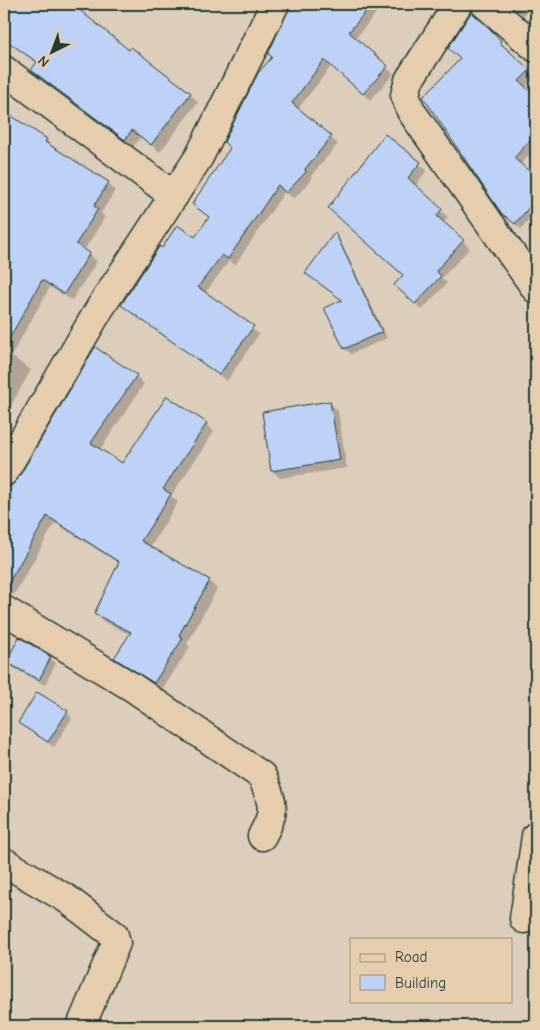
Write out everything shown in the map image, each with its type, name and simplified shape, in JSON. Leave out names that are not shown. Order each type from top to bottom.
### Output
[{"type":"street","points":[[4,472],[100,308],[199,158],[275,4]]},
{"type":"street","points":[[458,4],[409,80],[405,95],[411,112],[536,290]]},
{"type":"street","points":[[485,4],[536,48]]},
{"type":"street","points":[[4,70],[174,196]]},
{"type":"street","points":[[4,610],[132,687],[262,776],[270,797],[273,817],[262,836]]},
{"type":"street","points":[[524,919],[536,836]]},
{"type":"street","points":[[4,862],[67,899],[114,935],[116,943],[82,1026]]},
{"type":"building","points":[[4,4],[72,4],[129,50],[131,47],[191,93],[151,145],[132,130],[125,140],[31,70],[37,62],[4,39]]},
{"type":"building","points":[[291,4],[372,4],[349,32],[388,66],[363,94],[324,60],[292,103],[332,136],[305,169],[306,172],[286,193],[278,185],[228,259],[222,255],[198,287],[254,326],[219,375],[121,305],[155,253],[160,246],[162,248],[177,225],[195,237],[209,217],[192,204],[230,148],[224,142],[258,73],[272,57],[268,54]]},
{"type":"building","points":[[472,11],[501,41],[499,42],[530,70],[519,81],[536,96],[536,134],[514,158],[536,177],[536,199],[515,224],[501,213],[423,97],[460,59],[448,48]]},
{"type":"building","points":[[4,111],[47,139],[45,142],[109,182],[94,206],[98,209],[76,244],[90,253],[64,294],[42,280],[4,348]]},
{"type":"building","points":[[385,134],[421,162],[408,178],[442,209],[437,216],[464,240],[436,271],[441,276],[415,304],[394,285],[403,275],[328,208]]},
{"type":"building","points":[[335,232],[382,332],[344,349],[324,308],[342,300],[305,273]]},
{"type":"building","points":[[95,347],[137,375],[91,443],[122,463],[167,396],[207,423],[163,489],[171,494],[141,541],[210,580],[179,635],[183,638],[154,683],[114,658],[131,632],[94,614],[119,562],[47,516],[4,591],[4,488],[11,486],[17,480]]},
{"type":"building","points":[[330,401],[340,460],[271,471],[262,412]]},
{"type":"building","points":[[19,637],[51,657],[39,680],[6,662]]},
{"type":"building","points":[[37,692],[68,711],[48,742],[18,723]]}]
